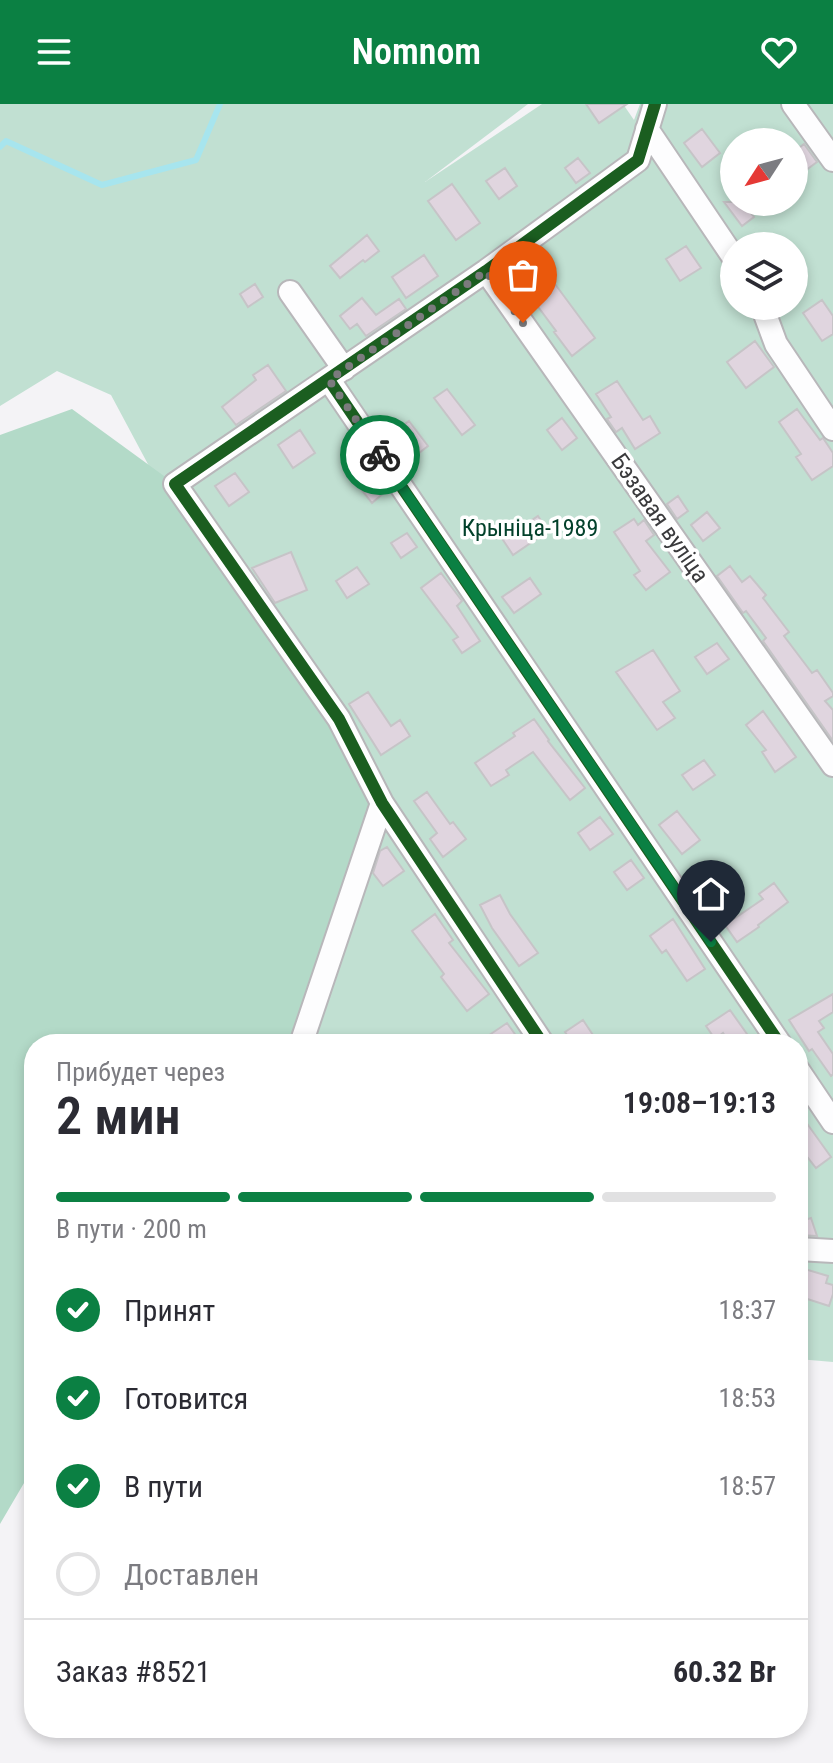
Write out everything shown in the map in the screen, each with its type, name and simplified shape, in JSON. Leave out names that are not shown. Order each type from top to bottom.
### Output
[{"type":"street","points":[[536,1034],[382,803],[339,719],[175,484],[486,271],[638,160],[655,104]]},
{"type":"street","points":[[793,104],[833,160]]},
{"type":"street","points":[[647,129],[720,237]]},
{"type":"street","name":"Бэзавая вуліца","points":[[486,271],[833,765]]},
{"type":"street","points":[[290,292],[337,374],[773,1034]]},
{"type":"street","points":[[768,320],[776,344],[833,429]]},
{"type":"street","points":[[774,320],[833,404]]},
{"type":"street","points":[[304,1034],[382,803]]},
{"type":"street","points":[[808,1085],[833,1122]]},
{"type":"street","points":[[808,1250],[833,1251]]},
{"type":"green space","name":"Крыніца-1989","points":[[0,104],[528,104],[425,182],[542,104],[623,104],[634,120],[640,104],[833,104],[833,1362],[808,1360],[808,1034],[268,1034],[235,627],[111,395],[57,371],[0,406]]},
{"type":"green space","points":[[72,409],[175,484],[382,803],[304,1034],[24,1034],[24,1483],[0,1524],[0,435]]},
{"type":"building","points":[[586,104],[627,104],[599,123]]},
{"type":"building","points":[[702,129],[720,153],[702,167],[684,143]]},
{"type":"building","points":[[808,150],[817,162],[808,169]]},
{"type":"building","points":[[578,158],[590,173],[576,183],[565,168]]},
{"type":"building","points":[[505,168],[517,186],[499,199],[486,181]]},
{"type":"building","points":[[452,184],[480,223],[456,240],[428,201]]},
{"type":"building","points":[[734,216],[753,216],[754,217],[742,226]]},
{"type":"building","points":[[367,235],[379,251],[340,278],[330,266]]},
{"type":"building","points":[[686,246],[701,268],[680,281],[666,259]]},
{"type":"building","points":[[424,255],[438,276],[406,298],[392,277]]},
{"type":"building","points":[[255,284],[263,297],[248,307],[240,294]]},
{"type":"building","points":[[555,284],[595,338],[572,356],[533,300]]},
{"type":"building","points":[[362,298],[376,315],[399,299],[406,309],[366,336],[357,324],[350,329],[340,316]]},
{"type":"building","points":[[822,300],[833,316],[833,334],[822,341],[808,320],[808,310]]},
{"type":"building","points":[[755,341],[774,367],[746,388],[727,362]]},
{"type":"building","points":[[268,365],[286,391],[236,425],[222,407],[256,380],[253,375]]},
{"type":"building","points":[[617,381],[643,420],[650,416],[660,433],[635,449],[622,428],[616,432],[607,419],[611,417],[596,394]]},
{"type":"building","points":[[447,389],[475,425],[462,435],[434,398]]},
{"type":"building","points":[[797,409],[833,453],[833,466],[812,480],[796,457],[801,454],[779,422]]},
{"type":"building","points":[[562,418],[577,438],[562,450],[547,430]]},
{"type":"building","points":[[409,421],[428,446],[406,463],[387,438]]},
{"type":"building","points":[[300,430],[315,453],[293,468],[278,445]]},
{"type":"building","points":[[364,462],[386,491],[372,503],[349,474]]},
{"type":"building","points":[[235,473],[249,492],[229,506],[215,486]]},
{"type":"building","points":[[678,496],[688,511],[677,519],[667,504]]},
{"type":"building","points":[[707,512],[720,528],[703,541],[691,525]]},
{"type":"building","points":[[538,516],[548,531],[513,555],[503,540]]},
{"type":"building","points":[[634,519],[638,525],[644,520],[654,535],[646,541],[670,572],[646,590],[634,575],[640,571],[614,532]]},
{"type":"building","points":[[407,533],[417,547],[401,558],[391,543]]},
{"type":"building","points":[[291,552],[307,590],[275,603],[252,568]]},
{"type":"building","points":[[730,566],[742,582],[750,576],[766,595],[763,598],[789,632],[784,636],[812,673],[817,670],[833,693],[825,701],[833,710],[833,741],[763,641],[766,638],[746,611],[743,613],[717,576]]},
{"type":"building","points":[[357,567],[369,584],[347,598],[336,581]]},
{"type":"building","points":[[441,573],[462,601],[457,606],[480,641],[462,653],[453,640],[458,637],[421,588]]},
{"type":"building","points":[[530,578],[541,594],[514,613],[502,597]]},
{"type":"building","points":[[717,643],[729,659],[707,674],[695,657]]},
{"type":"building","points":[[653,650],[680,691],[663,702],[675,718],[657,730],[616,672]]},
{"type":"building","points":[[368,692],[391,726],[400,720],[410,736],[381,755],[349,704]]},
{"type":"building","points":[[763,711],[796,757],[775,772],[762,752],[766,750],[746,725]]},
{"type":"building","points":[[534,719],[585,788],[570,800],[533,752],[506,770],[509,775],[491,786],[475,763]]},
{"type":"building","points":[[704,760],[715,775],[693,790],[682,775]]},
{"type":"building","points":[[427,792],[450,824],[453,822],[466,839],[443,857],[430,839],[437,833],[414,801]]},
{"type":"building","points":[[677,811],[700,840],[682,854],[659,825]]},
{"type":"building","points":[[600,817],[613,834],[590,850],[578,833]]},
{"type":"building","points":[[387,847],[404,871],[383,886],[373,873],[380,851]]},
{"type":"building","points":[[631,860],[644,878],[627,890],[614,872]]},
{"type":"building","points":[[774,883],[788,902],[737,942],[725,925],[763,899],[759,894]]},
{"type":"building","points":[[500,895],[538,953],[519,966],[480,905]]},
{"type":"building","points":[[435,914],[453,940],[449,943],[489,994],[467,1011],[412,931]]},
{"type":"building","points":[[673,919],[705,969],[687,981],[666,950],[662,953],[650,936]]},
{"type":"building","points":[[833,994],[833,1012],[819,1021],[824,1028],[818,1032],[833,1054],[831,1076],[812,1049],[808,1049],[808,1034],[798,1034],[789,1020]]},
{"type":"building","points":[[730,1010],[747,1034],[712,1034],[706,1026]]},
{"type":"building","points":[[583,1020],[592,1034],[566,1034]]},
{"type":"building","points":[[507,1023],[515,1034],[491,1034]]},
{"type":"building","points":[[808,1125],[831,1157],[816,1168],[808,1158]]},
{"type":"building","points":[[811,1218],[817,1236],[808,1236],[808,1219]]},
{"type":"building","points":[[808,1270],[828,1276],[826,1283],[833,1285],[829,1306],[808,1299]]},
{"type":"waterway","points":[[0,147],[6,141],[102,185],[196,160],[220,104]]},
{"type":"cycle path","points":[[536,1034],[382,803],[339,719],[175,484],[486,271],[638,160],[655,104]]},
{"type":"cycle path","points":[[329,380],[773,1034]]},
{"type":"way so far","points":[[380,455],[329,380],[486,271],[523,323]]},
{"type":"route","points":[[380,455],[711,942]]}]
